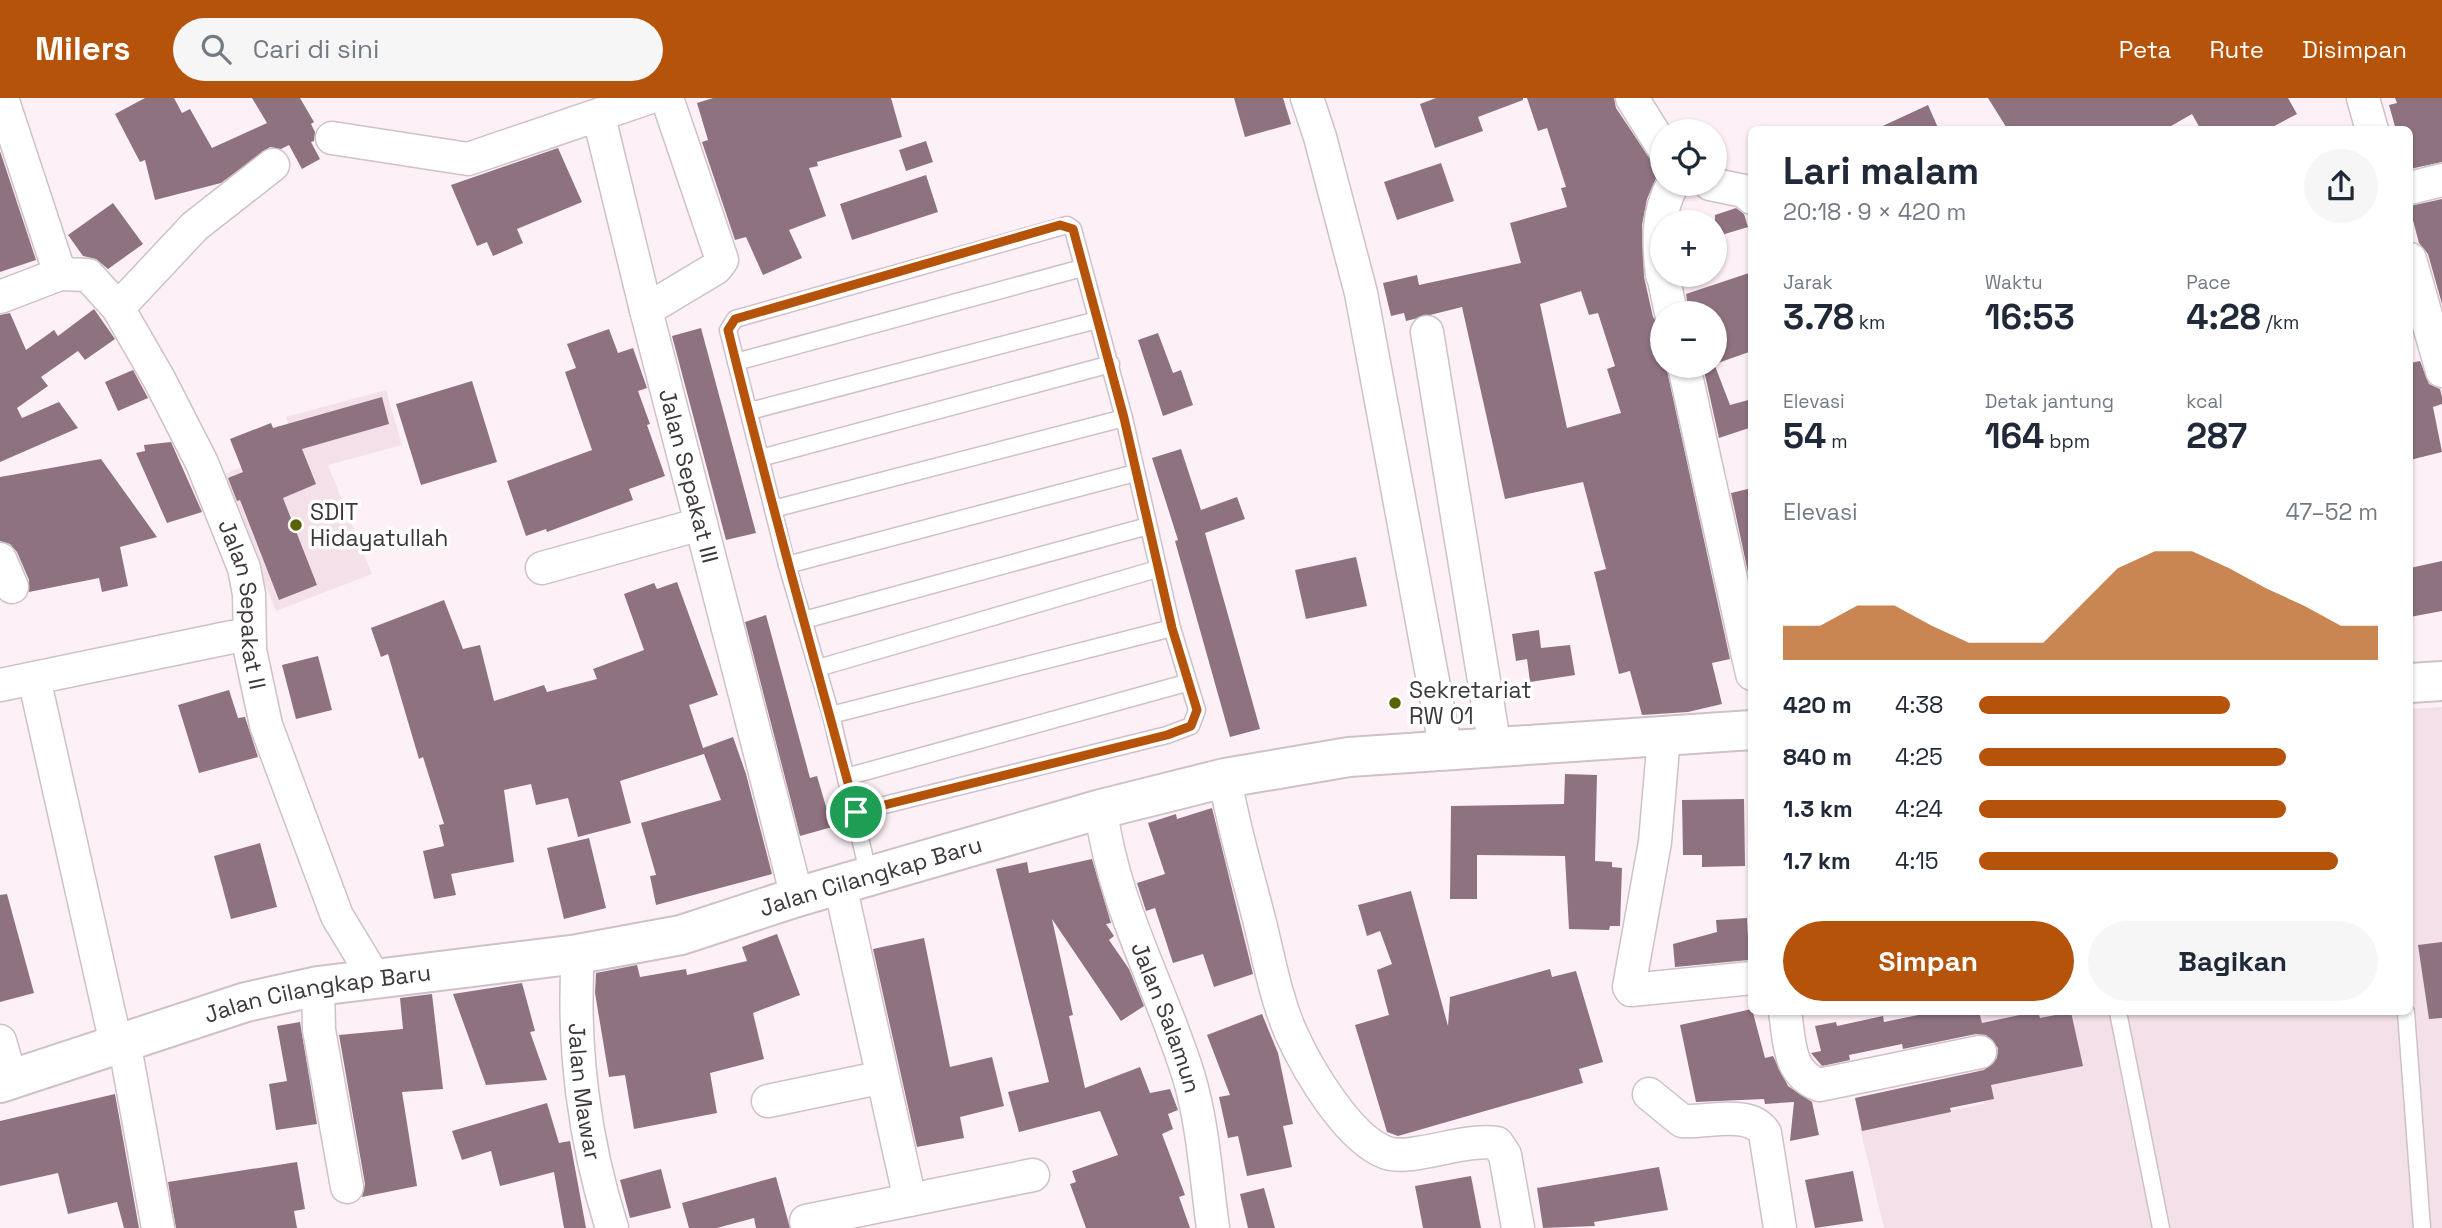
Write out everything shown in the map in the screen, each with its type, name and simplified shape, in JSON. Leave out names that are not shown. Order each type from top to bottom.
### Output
[{"type":"street","points":[[0,297],[60,274],[2,98]]},
{"type":"street","points":[[332,138],[468,159],[648,98]]},
{"type":"street","points":[[646,310],[716,268],[722,260],[667,98]]},
{"type":"street","points":[[1307,98],[1361,293],[1446,751]]},
{"type":"street","points":[[1632,98],[1650,127]]},
{"type":"street","points":[[2363,98],[2371,126]]},
{"type":"street","name":"Jalan Sepakat III","points":[[598,117],[701,524],[834,887]]},
{"type":"street","points":[[118,308],[195,226],[273,165]]},
{"type":"street","points":[[2413,187],[2442,180]]},
{"type":"street","points":[[1727,188],[1748,194]]},
{"type":"street","points":[[2413,265],[2434,304],[2442,371]]},
{"type":"street","name":"Jalan Sepakat II","points":[[60,274],[88,275],[118,308],[159,379],[202,463],[244,568],[249,594],[250,650],[266,724],[337,916],[374,977]]},
{"type":"street","points":[[1427,332],[1495,748]]},
{"type":"street","points":[[1687,378],[1748,656]]},
{"type":"street","points":[[542,568],[701,524]]},
{"type":"street","points":[[0,685],[232,637]]},
{"type":"street","points":[[34,678],[120,1043],[158,1228]]},
{"type":"street","points":[[2413,683],[2442,681]]},
{"type":"street","name":"Jalan Cilangkap Baru","points":[[6,1081],[246,1002],[318,986],[578,954],[681,934],[1101,809],[1225,778],[1349,757],[1748,730]]},
{"type":"street","points":[[1664,736],[1656,842],[1629,987],[1631,990],[1748,978]]},
{"type":"street","points":[[1225,778],[1274,978],[1291,1033],[1314,1075],[1335,1107],[1366,1139],[1388,1153],[1478,1140],[1497,1143],[1506,1156],[1518,1228]]},
{"type":"street","name":"Jalan Salamun","points":[[1101,809],[1105,845],[1126,912],[1161,995],[1189,1077],[1213,1228]]},
{"type":"street","points":[[834,887],[874,1079],[905,1201]]},
{"type":"street","points":[[834,887],[905,1201]]},
{"type":"street","name":"Jalan Mawar","points":[[578,954],[575,990],[589,1146],[612,1228]]},
{"type":"street","points":[[318,986],[320,1030],[347,1187]]},
{"type":"street","points":[[1786,1015],[1794,1064],[1800,1074],[1819,1085],[1980,1052]]},
{"type":"street","points":[[0,1041],[6,1081]]},
{"type":"street","points":[[768,1101],[874,1079]]},
{"type":"street","points":[[1649,1094],[1682,1121],[1749,1119],[1760,1124],[1765,1133],[1779,1228]]},
{"type":"street","points":[[806,1220],[1033,1175]]},
{"type":"lane","points":[[834,887],[856,812],[818,668],[787,565],[728,330],[735,319],[1060,225],[1073,229],[1111,364],[1157,569],[1186,683],[1197,710],[1191,726],[1167,735],[856,812]]},
{"type":"lane","points":[[736,362],[1083,268]]},
{"type":"lane","points":[[750,411],[1097,320]]},
{"type":"lane","points":[[760,458],[1111,364]]},
{"type":"lane","points":[[773,509],[1124,418]]},
{"type":"lane","points":[[787,565],[1135,473]]},
{"type":"lane","points":[[804,620],[1148,526]]},
{"type":"lane","points":[[818,668],[1157,569]]},
{"type":"lane","points":[[831,715],[1172,628]]},
{"type":"lane","points":[[846,777],[1186,683]]},
{"type":"lane","points":[[2119,1015],[2161,1228]]},
{"type":"lane","points":[[2406,1015],[2422,1228]]},
{"type":"shaded area","name":"SDIT Hidayatullah","points":[[386,390],[402,445],[328,465],[372,574],[276,611],[220,476],[296,445],[286,417]]},
{"type":"shaded area","points":[[2442,707],[2442,1228],[1884,1228],[1860,1128],[1984,1104],[1969,1015],[2413,1015],[2413,709]]},
{"type":"building","points":[[145,98],[174,98],[182,113],[190,109],[212,148],[267,123],[252,98],[300,98],[314,122],[311,124],[315,132],[314,141],[311,142],[320,159],[302,169],[289,145],[281,149],[270,147],[221,183],[155,200],[145,160],[140,162],[115,114]]},
{"type":"building","points":[[713,98],[891,98],[902,137],[817,162],[818,166],[809,168],[826,216],[789,230],[802,258],[763,275],[746,237],[735,240],[702,142],[708,140],[697,103]]},
{"type":"building","points":[[1234,98],[1283,98],[1291,124],[1245,137]]},
{"type":"building","points":[[1436,98],[1523,100],[1478,117],[1483,131],[1435,148],[1420,104]]},
{"type":"building","points":[[1527,98],[1614,98],[1616,108],[1650,159],[1650,192],[1642,225],[1644,277],[1650,304],[1650,378],[1669,378],[1730,659],[1712,663],[1722,704],[1688,712],[1642,715],[1630,671],[1619,674],[1594,572],[1606,569],[1583,482],[1505,499],[1462,307],[1406,321],[1404,313],[1391,316],[1383,283],[1417,275],[1419,285],[1521,263],[1510,223],[1567,207],[1561,188],[1566,187],[1547,128],[1538,131]],"holes":[[[1581,291],[1589,315],[1598,313],[1615,366],[1607,369],[1621,413],[1567,428],[1540,304]]]},
{"type":"building","points":[[1988,98],[2288,98],[2297,114],[2274,126],[2199,126],[2192,114],[2171,126],[2006,126]]},
{"type":"building","points":[[2395,98],[2442,98],[2442,162],[2413,168],[2413,126],[2395,126],[2389,105],[2397,103]]},
{"type":"building","points":[[1928,105],[1937,126],[1883,126]]},
{"type":"building","points":[[926,141],[933,162],[906,171],[899,150]]},
{"type":"building","points":[[558,148],[582,202],[517,229],[523,243],[493,256],[487,242],[477,246],[451,185]]},
{"type":"building","points":[[0,151],[36,260],[0,272]]},
{"type":"building","points":[[1441,163],[1454,201],[1397,220],[1384,182]]},
{"type":"building","points":[[926,175],[938,212],[852,240],[840,204]]},
{"type":"building","points":[[2442,199],[2442,304],[2428,254],[2419,243],[2413,220],[2413,205]]},
{"type":"building","points":[[113,203],[143,244],[108,269],[96,259],[83,256],[68,235]]},
{"type":"building","points":[[1736,208],[1744,214],[1748,227],[1727,233],[1727,211]]},
{"type":"building","points":[[1748,273],[1748,352],[1727,360],[1727,301],[1687,301],[1686,294],[1707,287],[1727,287],[1727,280]]},
{"type":"building","points":[[94,309],[115,339],[85,360],[78,351],[41,377],[48,386],[17,408],[22,418],[59,402],[78,428],[0,462],[0,315],[10,313],[26,350],[54,330],[58,336]]},
{"type":"building","points":[[701,328],[756,533],[726,540],[672,336]]},
{"type":"building","points":[[609,329],[618,353],[633,348],[647,388],[638,391],[665,476],[629,489],[633,500],[547,532],[546,529],[526,536],[507,481],[592,450],[565,372],[576,368],[567,344]]},
{"type":"building","points":[[1158,333],[1173,373],[1181,370],[1193,405],[1163,416],[1138,340]]},
{"type":"building","points":[[2420,361],[2429,384],[2440,389],[2442,404],[2433,407],[2442,452],[2413,459],[2413,362]]},
{"type":"building","points":[[133,370],[148,398],[118,411],[105,382]]},
{"type":"building","points":[[1706,378],[1720,378],[1730,405],[1748,400],[1748,428],[1719,438]]},
{"type":"building","points":[[472,381],[497,462],[421,485],[396,404]]},
{"type":"building","points":[[382,397],[389,424],[302,449],[316,484],[283,498],[317,585],[279,600],[240,500],[237,501],[228,478],[243,472],[230,439],[271,423],[273,428]]},
{"type":"building","points":[[171,442],[202,512],[167,523],[136,453],[145,451],[144,445]]},
{"type":"building","points":[[1181,449],[1201,510],[1237,497],[1245,519],[1205,533],[1260,729],[1230,737],[1175,541],[1178,540],[1152,458]]},
{"type":"building","points":[[101,459],[157,537],[120,547],[128,586],[102,592],[99,578],[29,592],[29,580],[17,552],[10,544],[0,541],[0,477]]},
{"type":"building","points":[[1748,489],[1748,572],[1731,493]]},
{"type":"building","points":[[1356,557],[1367,606],[1306,619],[1295,570]]},
{"type":"building","points":[[2442,561],[2442,611],[2413,616],[2413,567]]},
{"type":"building","points":[[677,582],[718,695],[689,705],[703,748],[733,737],[746,774],[772,874],[656,905],[650,876],[656,875],[641,823],[721,800],[704,754],[620,781],[631,823],[578,837],[568,798],[536,805],[531,784],[504,790],[514,862],[451,874],[456,895],[434,899],[423,851],[444,846],[439,825],[444,824],[423,757],[419,759],[388,654],[381,657],[371,628],[444,600],[463,649],[480,645],[494,701],[544,685],[547,692],[597,679],[593,669],[644,650],[624,594],[654,583],[657,589]]},
{"type":"building","points":[[766,615],[810,778],[817,776],[832,827],[800,836],[745,622]]},
{"type":"building","points":[[1539,630],[1541,648],[1570,645],[1575,675],[1530,682],[1527,659],[1516,661],[1512,634]]},
{"type":"building","points":[[318,656],[332,710],[296,719],[282,665]]},
{"type":"building","points":[[229,690],[238,718],[245,717],[258,757],[199,773],[178,705]]},
{"type":"building","points":[[1565,774],[1597,775],[1595,861],[1612,862],[1612,867],[1622,868],[1620,926],[1610,926],[1609,930],[1569,929],[1565,856],[1477,855],[1477,899],[1450,899],[1451,806],[1564,804]]},
{"type":"building","points":[[1744,799],[1745,866],[1702,867],[1702,855],[1683,855],[1682,800]]},
{"type":"building","points":[[1212,808],[1253,974],[1214,987],[1203,954],[1173,963],[1155,908],[1146,911],[1137,883],[1165,874],[1148,823],[1176,814],[1177,819]]},
{"type":"building","points":[[589,838],[606,908],[564,919],[547,848]]},
{"type":"building","points":[[260,843],[277,907],[231,919],[214,856]]},
{"type":"building","points":[[1092,859],[1111,923],[1106,924],[1114,936],[1109,940],[1129,969],[1144,1006],[1121,1021],[1052,919],[1073,1015],[1069,1016],[1085,1088],[1140,1067],[1150,1093],[1170,1089],[1178,1110],[1168,1114],[1173,1129],[1162,1134],[1185,1195],[1179,1197],[1190,1228],[1086,1228],[1070,1184],[1076,1182],[1072,1171],[1118,1155],[1100,1111],[1019,1132],[1008,1092],[1049,1082],[996,869],[1027,862],[1029,873]]},
{"type":"building","points":[[1411,891],[1448,1026],[1450,997],[1550,969],[1552,977],[1576,971],[1603,1062],[1579,1069],[1583,1083],[1398,1136],[1387,1132],[1355,1025],[1389,1015],[1377,970],[1392,964],[1380,931],[1367,936],[1358,905]]},
{"type":"building","points":[[7,894],[34,993],[0,1002],[0,895]]},
{"type":"building","points":[[1747,918],[1748,960],[1675,967],[1673,944],[1717,932],[1716,920]]},
{"type":"building","points":[[777,934],[800,995],[753,1013],[764,1059],[710,1073],[717,1113],[634,1129],[625,1075],[609,1077],[595,993],[596,973],[637,965],[640,977],[686,969],[687,975],[747,961],[742,947]]},
{"type":"building","points":[[924,938],[950,1067],[992,1057],[1004,1106],[960,1117],[964,1138],[917,1147],[873,949]]},
{"type":"building","points":[[2442,942],[2442,1018],[2429,1019],[2418,945]]},
{"type":"building","points":[[522,983],[535,1031],[530,1032],[547,1080],[486,1085],[453,994]]},
{"type":"building","points":[[432,994],[443,1089],[402,1092],[417,1186],[362,1197],[365,1184],[339,1035],[403,1029],[400,998]]},
{"type":"building","points":[[1748,1010],[1748,1015],[1754,1015],[1765,1058],[1773,1056],[1788,1086],[1812,1102],[1819,1135],[1790,1141],[1794,1102],[1765,1104],[1764,1099],[1696,1102],[1680,1025]]},
{"type":"building","points":[[1262,1014],[1278,1053],[1293,1124],[1283,1126],[1292,1167],[1247,1176],[1238,1136],[1228,1138],[1219,1097],[1230,1095],[1207,1035]]},
{"type":"building","points":[[1918,1015],[1980,1015],[1982,1023],[2020,1015],[2039,1015],[2040,1018],[2072,1015],[2083,1066],[1991,1085],[1994,1099],[1950,1108],[1951,1112],[1862,1131],[1855,1098],[1984,1070],[1997,1058],[1998,1048],[1986,1035],[1976,1034],[1903,1049],[1902,1044],[1849,1055],[1850,1060],[1822,1066],[1811,1053],[1821,1051],[1815,1026],[1836,1022],[1837,1026],[1883,1016],[1884,1022]]},
{"type":"building","points":[[300,1022],[317,1124],[276,1130],[269,1084],[287,1081],[277,1026]]},
{"type":"building","points":[[115,1094],[139,1228],[124,1228],[117,1202],[68,1214],[58,1173],[0,1186],[0,1121]]},
{"type":"building","points":[[547,1103],[559,1143],[570,1141],[586,1228],[564,1228],[554,1172],[500,1186],[491,1151],[462,1160],[452,1131]]},
{"type":"building","points":[[297,1162],[305,1209],[294,1211],[297,1228],[176,1228],[168,1182]]},
{"type":"building","points":[[1659,1167],[1668,1210],[1594,1222],[1595,1226],[1543,1228],[1537,1188]]},
{"type":"building","points":[[661,1169],[671,1208],[630,1218],[620,1180]]},
{"type":"building","points":[[1853,1171],[1863,1221],[1815,1228],[1805,1180]]},
{"type":"building","points":[[1471,1176],[1481,1228],[1423,1228],[1415,1186]]},
{"type":"building","points":[[776,1177],[790,1228],[756,1228],[754,1218],[717,1228],[689,1228],[682,1203]]},
{"type":"building","points":[[1264,1188],[1275,1228],[1248,1228],[1240,1194]]},
{"type":"place","name":"SDIT Hidayatullah","points":[[296,525]]},
{"type":"place","name":"Sekretariat RW 01","points":[[1395,703]]},
{"type":"route","points":[[1060,225],[1071,226],[1111,364],[1157,569],[1186,683],[1197,710],[1196,719],[1191,726],[1167,735],[856,812],[787,565],[728,330],[730,323],[735,319],[1042,230],[1060,225]]}]
